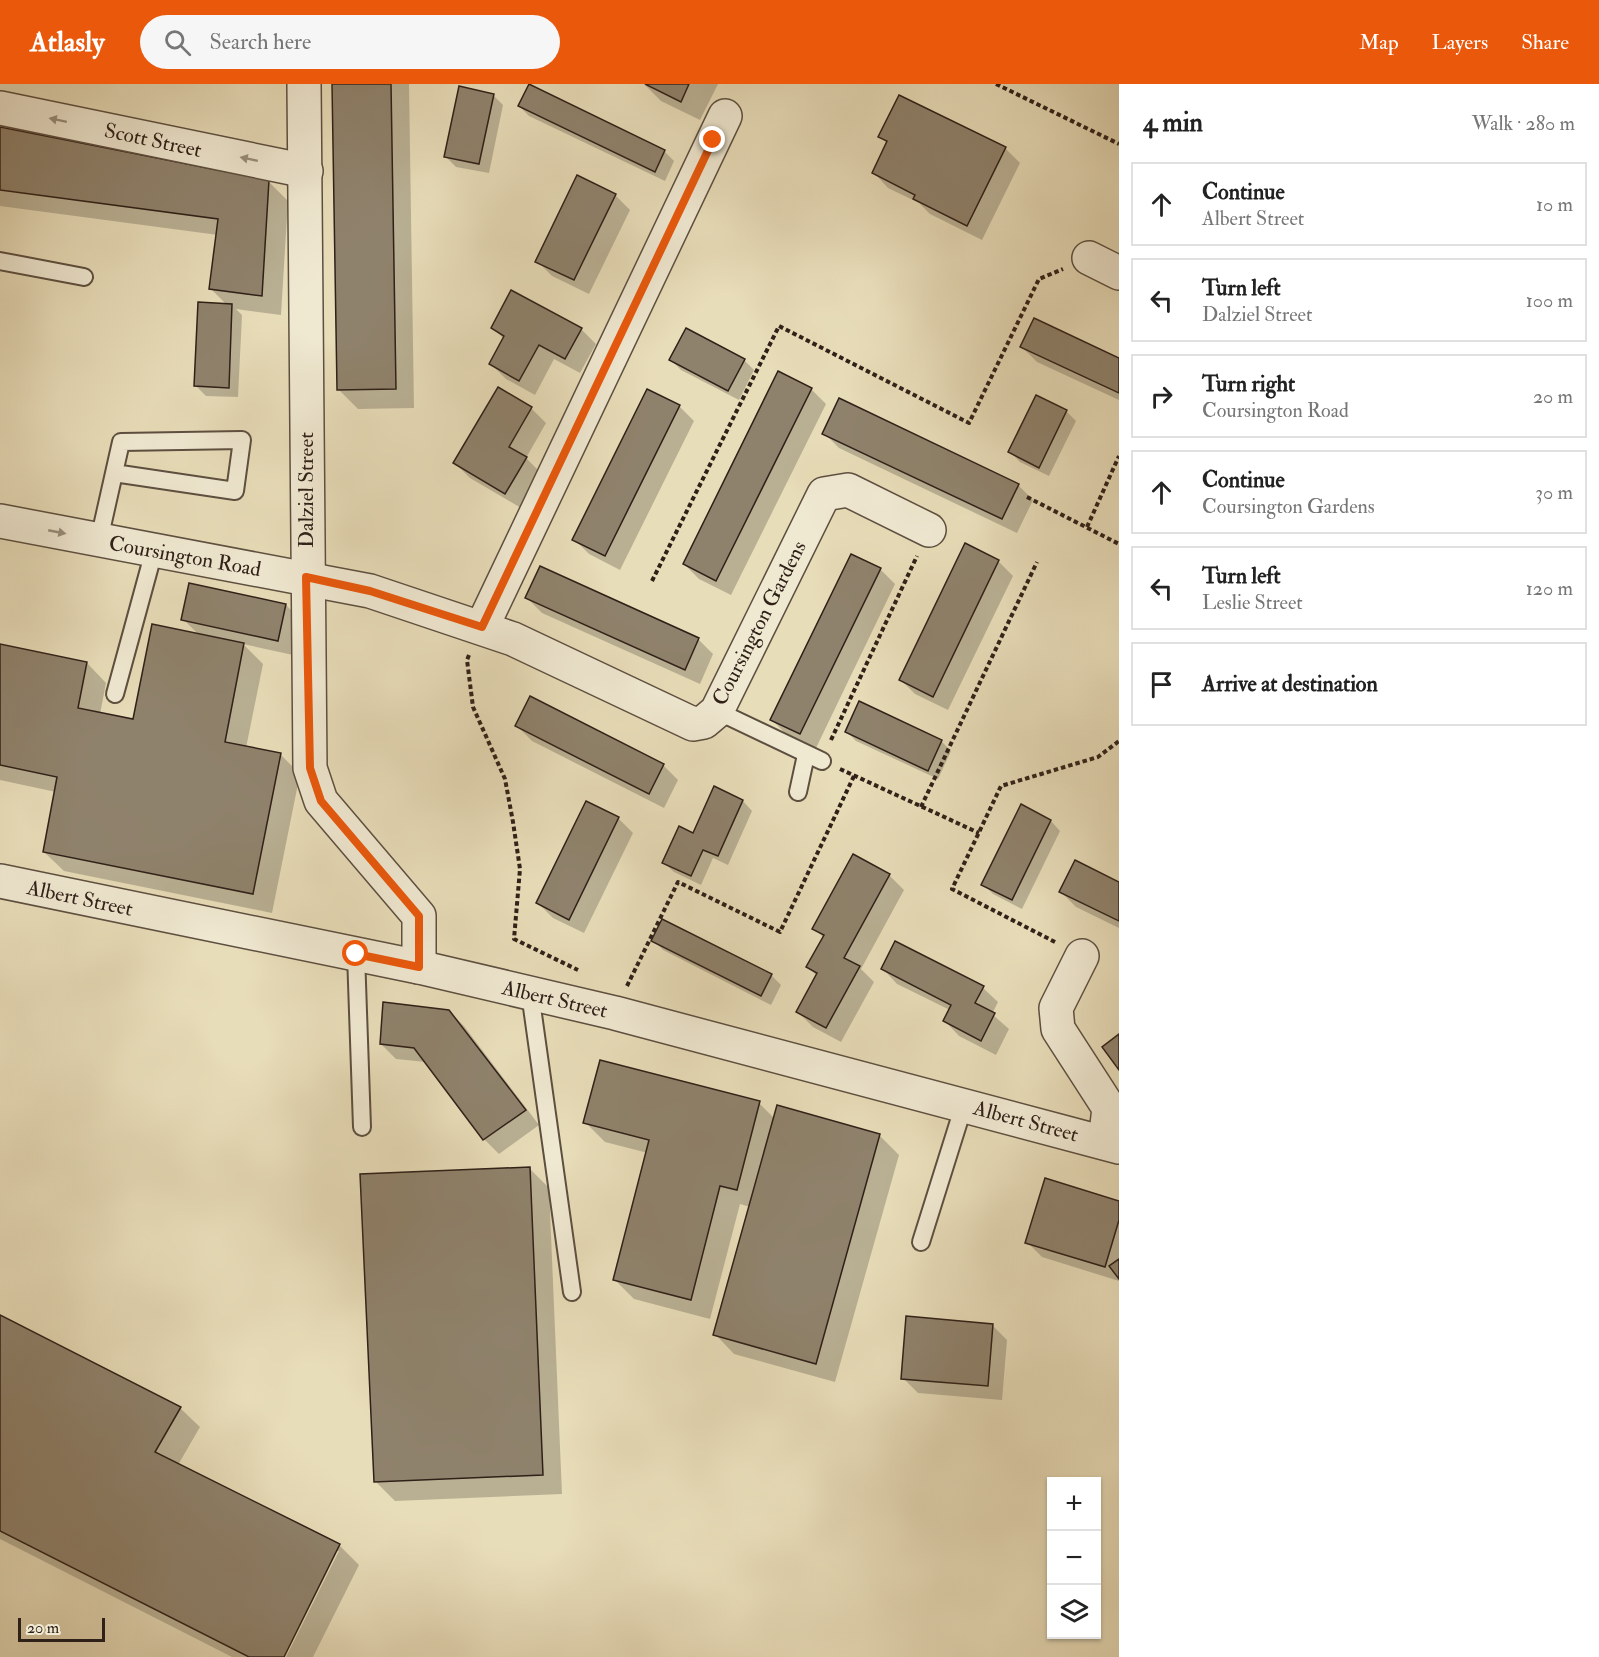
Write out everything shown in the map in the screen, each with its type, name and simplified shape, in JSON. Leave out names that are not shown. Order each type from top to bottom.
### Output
[{"type":"street","name":"Dalziel Street","points":[[304,84],[306,577],[310,768],[321,801],[419,916],[419,967]]},
{"type":"street","name":"Scott Street","points":[[0,108],[306,171]]},
{"type":"street","points":[[482,627],[725,116]]},
{"type":"street","points":[[1089,258],[1119,273]]},
{"type":"street","name":"Coursington Gardens","points":[[370,591],[513,639],[693,724],[704,722],[717,711],[824,494],[848,490],[929,531]]},
{"type":"street","name":"Coursington Road","points":[[0,521],[306,577],[370,591]]},
{"type":"street","name":"Albert Street","points":[[0,881],[419,967],[615,1013],[1112,1145]]},
{"type":"street","points":[[1082,956],[1056,1008],[1058,1029],[1109,1108],[1112,1145]]},
{"type":"lane","points":[[0,261],[84,278]]},
{"type":"lane","points":[[99,540],[114,473],[121,442],[242,440],[235,490],[114,473]]},
{"type":"lane","points":[[115,694],[154,551]]},
{"type":"lane","points":[[717,711],[814,758],[798,792]]},
{"type":"lane","points":[[356,954],[362,1127]]},
{"type":"lane","points":[[530,993],[572,1292]]},
{"type":"lane","points":[[921,1242],[964,1105]]},
{"type":"path","points":[[996,84],[1119,144]]},
{"type":"path","points":[[652,581],[779,326],[969,423],[1039,279],[1089,258]]},
{"type":"path","points":[[1087,527],[1119,456]]},
{"type":"path","points":[[1027,497],[1119,544]]},
{"type":"path","points":[[929,531],[814,758],[979,833]]},
{"type":"path","points":[[921,807],[1037,562]]},
{"type":"path","points":[[482,627],[466,660],[473,706],[505,779],[513,822],[520,869],[514,939],[584,973]]},
{"type":"path","points":[[1082,956],[952,889],[1001,786],[1098,757],[1119,741]]},
{"type":"path","points":[[615,1013],[678,882],[780,932],[854,776]]},
{"type":"building","points":[[332,84],[391,84],[396,389],[337,390]]},
{"type":"building","points":[[529,84],[665,150],[655,172],[518,106]]},
{"type":"building","points":[[645,84],[689,84],[681,102]]},
{"type":"building","points":[[459,86],[494,94],[479,164],[444,157]]},
{"type":"building","points":[[899,95],[1006,147],[967,226],[913,199],[915,195],[872,173],[887,141],[878,137]]},
{"type":"building","points":[[0,127],[269,180],[262,296],[209,289],[218,219],[0,190]]},
{"type":"building","points":[[577,175],[616,194],[574,280],[535,262]]},
{"type":"building","points":[[511,290],[582,328],[565,359],[539,345],[519,381],[489,364],[504,336],[491,328]]},
{"type":"building","points":[[198,302],[232,304],[229,388],[194,386]]},
{"type":"building","points":[[1034,318],[1119,358],[1119,393],[1020,347]]},
{"type":"building","points":[[686,328],[745,359],[728,391],[669,360]]},
{"type":"building","points":[[778,371],[812,388],[716,581],[683,564]]},
{"type":"building","points":[[498,387],[532,407],[509,447],[527,457],[505,494],[453,463]]},
{"type":"building","points":[[647,389],[680,405],[605,556],[572,540]]},
{"type":"building","points":[[1036,395],[1067,410],[1039,468],[1008,452]]},
{"type":"building","points":[[839,398],[1019,484],[1002,519],[822,434]]},
{"type":"building","points":[[965,543],[999,560],[933,697],[899,680]]},
{"type":"building","points":[[851,554],[881,568],[800,734],[770,720]]},
{"type":"building","points":[[540,566],[699,638],[685,670],[525,598]]},
{"type":"building","points":[[189,583],[286,604],[278,641],[181,620]]},
{"type":"building","points":[[152,624],[244,643],[225,742],[281,753],[253,894],[43,852],[57,777],[0,765],[0,644],[87,662],[78,708],[133,719]]},
{"type":"building","points":[[530,696],[664,764],[649,794],[515,726]]},
{"type":"building","points":[[859,701],[942,740],[928,771],[845,732]]},
{"type":"building","points":[[714,786],[743,800],[718,856],[703,850],[691,876],[662,863],[679,826],[693,833]]},
{"type":"building","points":[[586,801],[619,817],[569,920],[536,903]]},
{"type":"building","points":[[1021,804],[1051,820],[1012,900],[981,885]]},
{"type":"building","points":[[853,854],[890,874],[844,958],[860,966],[826,1028],[796,1012],[817,973],[806,967],[824,935],[812,929]]},
{"type":"building","points":[[1075,860],[1119,882],[1119,921],[1059,892]]},
{"type":"building","points":[[662,919],[772,974],[761,996],[651,941]]},
{"type":"building","points":[[895,941],[984,986],[975,1003],[995,1013],[981,1041],[943,1021],[951,1005],[881,969]]},
{"type":"building","points":[[383,1002],[449,1010],[526,1110],[483,1140],[414,1048],[380,1044]]},
{"type":"building","points":[[1119,1034],[1119,1070],[1102,1047]]},
{"type":"building","points":[[600,1060],[760,1101],[737,1190],[720,1186],[691,1300],[613,1280],[649,1140],[583,1123]]},
{"type":"building","points":[[777,1105],[880,1134],[816,1364],[713,1335]]},
{"type":"building","points":[[530,1167],[543,1475],[374,1482],[360,1174]]},
{"type":"building","points":[[1045,1178],[1119,1201],[1119,1220],[1105,1267],[1025,1243]]},
{"type":"building","points":[[1119,1259],[1119,1279],[1109,1266]]},
{"type":"building","points":[[0,1315],[181,1407],[155,1452],[340,1544],[284,1657],[249,1657],[0,1531]]},
{"type":"building","points":[[906,1316],[993,1324],[988,1386],[901,1379]]},
{"type":"route","points":[[356,954],[419,967],[419,916],[321,801],[310,768],[306,577],[370,591],[482,627],[713,140]]}]
